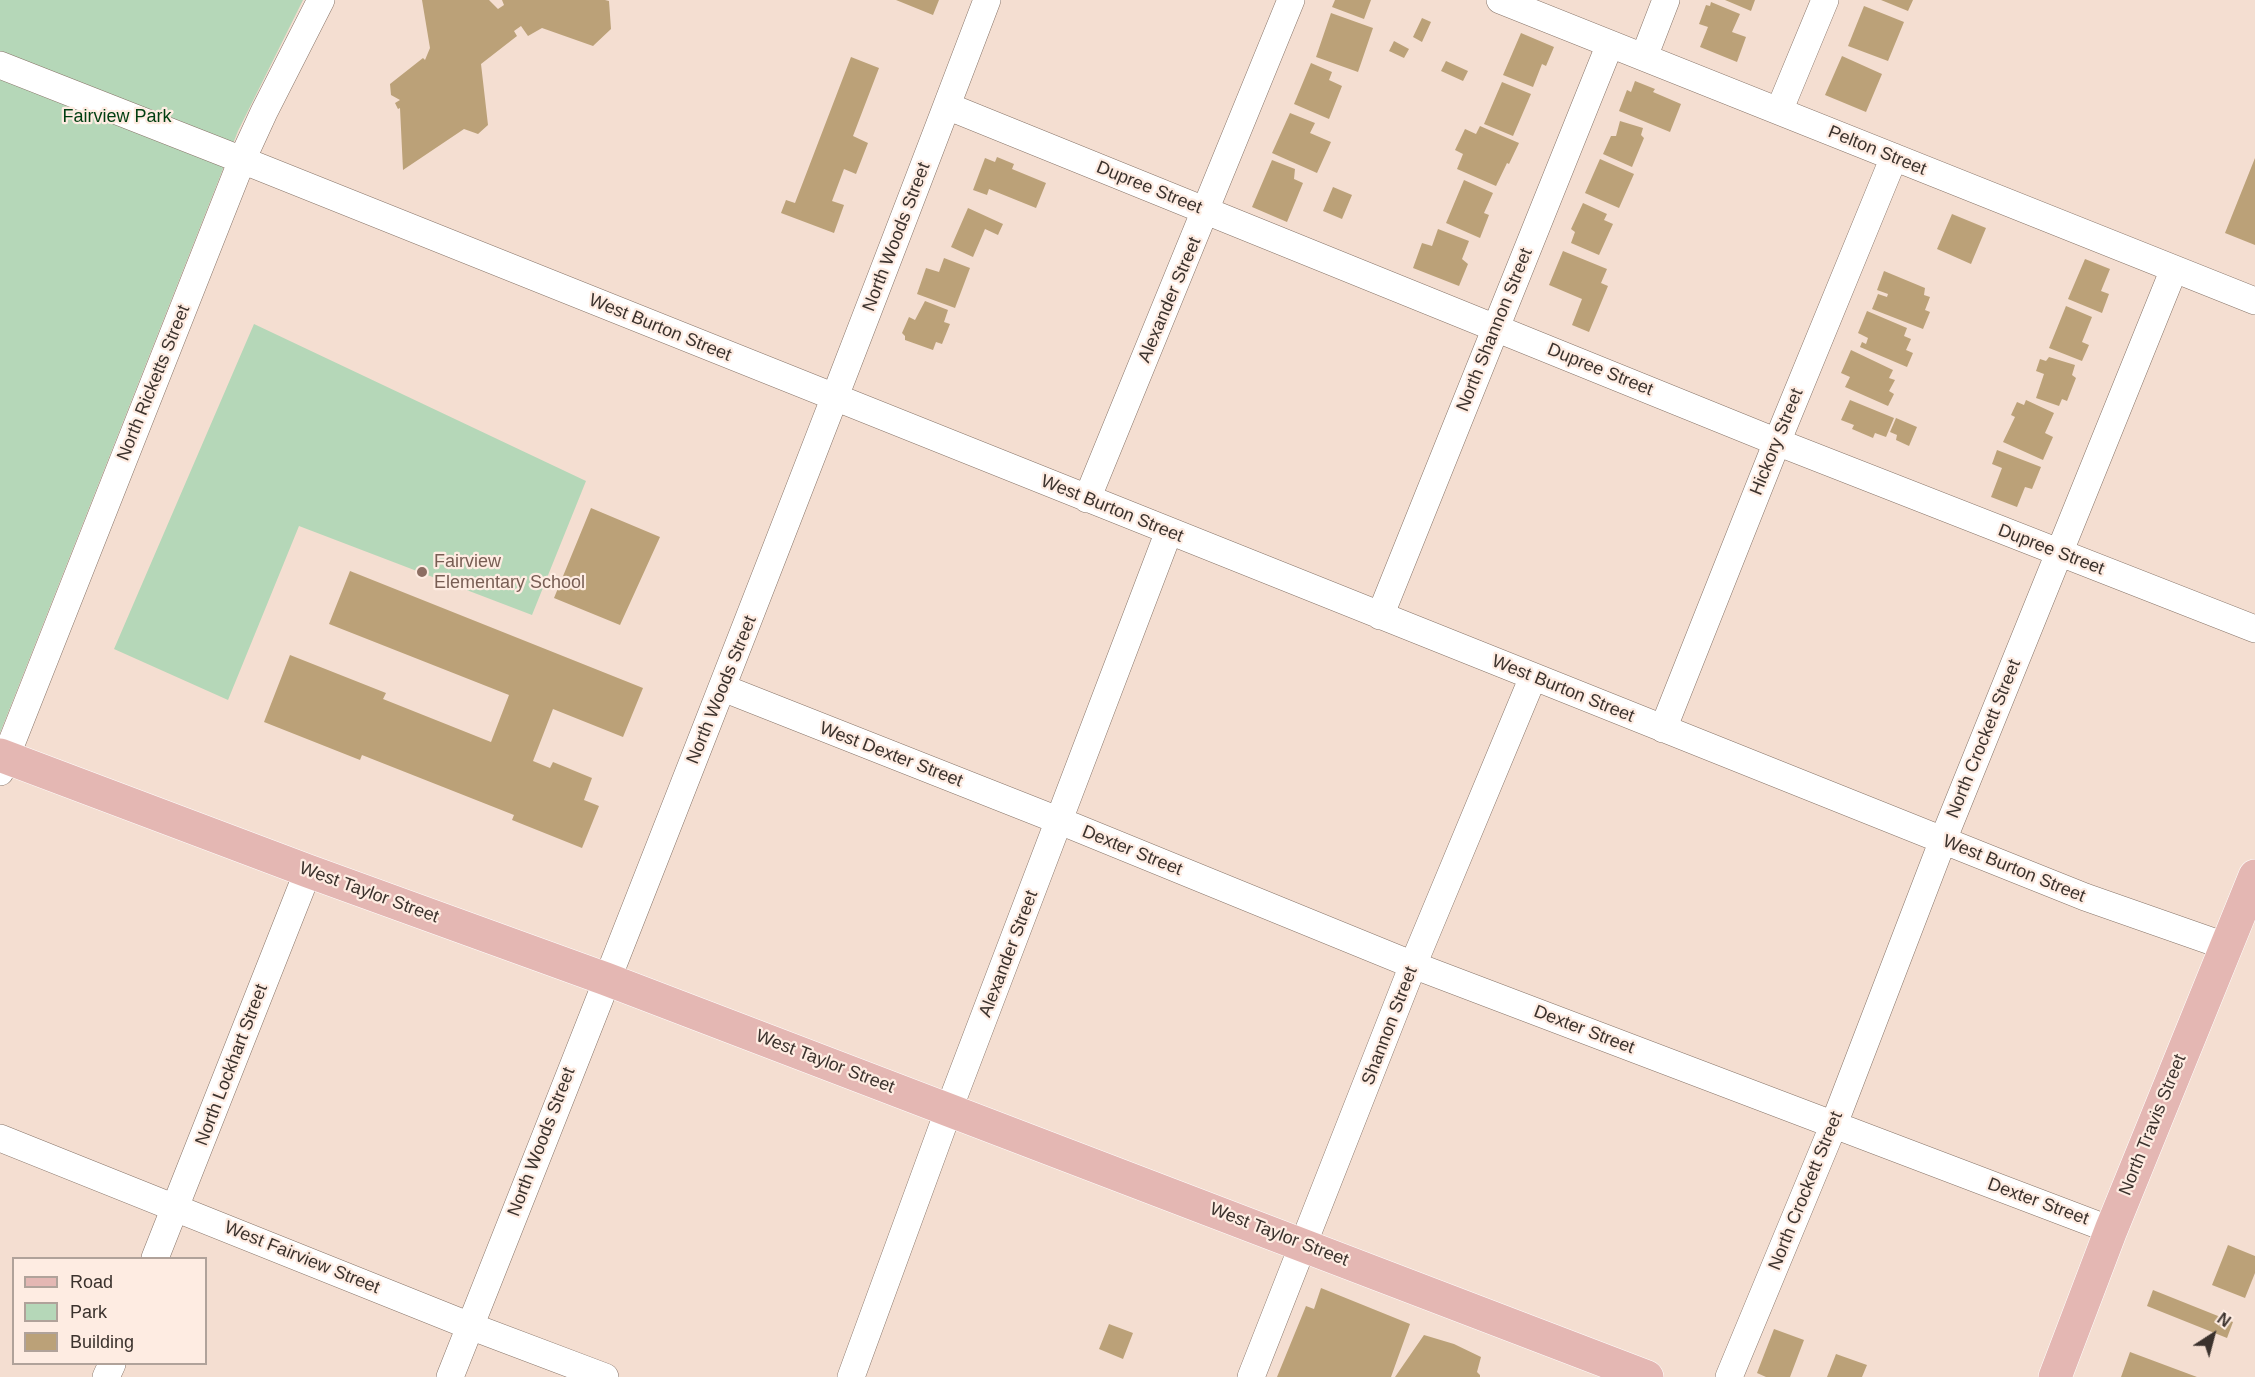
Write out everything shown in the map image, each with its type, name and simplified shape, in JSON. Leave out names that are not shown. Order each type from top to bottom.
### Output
[{"type":"main road","name":"West Taylor Street","points":[[2,761],[606,979],[1647,1377]]},
{"type":"main road","name":"North Travis Street","points":[[2055,1377],[2111,1230],[2255,876]]},
{"type":"street","name":"North Ricketts Street","points":[[2,761],[242,160],[321,0]]},
{"type":"street","name":"North Woods Street","points":[[450,1377],[723,688],[987,0]]},
{"type":"street","name":"Alexander Street","points":[[1087,499],[1292,0]]},
{"type":"street","name":"Pelton Street","points":[[1500,0],[2255,301]]},
{"type":"street","points":[[1644,57],[1666,0]]},
{"type":"street","points":[[1779,111],[1826,0]]},
{"type":"street","name":"North Shannon Street","points":[[1380,616],[1610,44]]},
{"type":"street","name":"West Burton Street","points":[[0,65],[2085,897],[2225,946]]},
{"type":"street","name":"Dupree Street","points":[[946,106],[2059,554],[2255,629]]},
{"type":"street","name":"Hickory Street","points":[[1663,729],[1777,441],[1894,157]]},
{"type":"street","name":"North Crockett Street","points":[[1729,1377],[1834,1124],[1943,840],[2174,269]]},
{"type":"street","name":"Alexander Street","points":[[851,1377],[949,1109],[1169,531]]},
{"type":"street","name":"Shannon Street","points":[[1251,1377],[1305,1245],[1413,965],[1533,677]]},
{"type":"street","name":"West Dexter Street","points":[[723,688],[1060,821]]},
{"type":"street","name":"Dexter Street","points":[[1060,821],[1413,965],[2111,1230]]},
{"type":"street","name":"North Lockhart Street","points":[[155,1257],[308,871]]},
{"type":"street","name":"West Fairview Street","points":[[0,1138],[470,1326],[605,1377]]},
{"type":"green space","name":"Fairview Park","points":[[0,0],[303,0],[238,131],[0,733]]},
{"type":"green space","points":[[254,324],[586,481],[532,615],[299,526],[228,700],[114,649]]},
{"type":"building","points":[[422,0],[489,0],[498,9],[504,5],[502,0],[605,0],[609,1],[611,29],[593,46],[542,28],[528,36],[521,26],[514,31],[517,36],[481,64],[488,125],[478,134],[464,129],[403,170],[400,108],[398,109],[395,103],[400,100],[391,95],[390,84],[423,58],[425,60],[430,48]]},
{"type":"building","points":[[896,0],[939,0],[933,15]]},
{"type":"building","points":[[1335,0],[1371,0],[1364,19],[1332,7]]},
{"type":"building","points":[[1725,0],[1755,0],[1751,11]]},
{"type":"building","points":[[1881,0],[1913,0],[1908,11]]},
{"type":"building","points":[[1711,2],[1740,14],[1732,32],[1746,37],[1737,62],[1700,47],[1708,27],[1699,24],[1706,5],[1710,6]]},
{"type":"building","points":[[1864,6],[1904,22],[1888,61],[1848,46]]},
{"type":"building","points":[[1331,13],[1373,28],[1358,72],[1316,57]]},
{"type":"building","points":[[1422,18],[1431,22],[1422,42],[1413,37]]},
{"type":"building","points":[[1521,33],[1554,47],[1546,66],[1542,64],[1533,87],[1503,75]]},
{"type":"building","points":[[1394,41],[1409,49],[1404,58],[1389,51]]},
{"type":"building","points":[[1842,56],[1882,74],[1866,112],[1825,95]]},
{"type":"building","points":[[851,57],[879,68],[853,136],[868,143],[856,174],[844,169],[832,201],[844,205],[834,233],[781,213],[786,200],[795,203]]},
{"type":"building","points":[[1446,61],[1468,71],[1463,81],[1441,71]]},
{"type":"building","points":[[1311,63],[1332,72],[1329,80],[1342,86],[1329,119],[1294,104]]},
{"type":"building","points":[[1635,81],[1681,104],[1670,132],[1619,111],[1627,90],[1631,92]]},
{"type":"building","points":[[1502,82],[1531,94],[1513,136],[1484,124]]},
{"type":"building","points":[[1290,113],[1315,123],[1310,133],[1331,142],[1317,173],[1272,153]]},
{"type":"building","points":[[1620,121],[1643,128],[1641,135],[1644,138],[1632,167],[1603,154],[1611,136],[1616,136]]},
{"type":"building","points":[[1480,126],[1519,143],[1496,186],[1457,169],[1463,154],[1455,150],[1465,129],[1476,134]]},
{"type":"building","points":[[997,157],[1014,164],[1012,169],[1046,183],[1036,208],[989,189],[987,195],[973,190],[985,158],[995,162]]},
{"type":"building","points":[[2255,158],[2255,245],[2225,233]]},
{"type":"building","points":[[1600,159],[1634,174],[1619,208],[1585,193]]},
{"type":"building","points":[[1272,160],[1295,169],[1294,179],[1303,183],[1287,222],[1252,207]]},
{"type":"building","points":[[1464,180],[1493,193],[1484,213],[1489,215],[1480,238],[1446,223]]},
{"type":"building","points":[[1333,187],[1352,195],[1342,219],[1323,211]]},
{"type":"building","points":[[1583,203],[1607,214],[1604,220],[1613,224],[1599,255],[1571,243],[1575,232],[1571,229]]},
{"type":"building","points":[[968,208],[1003,224],[998,235],[985,229],[973,257],[951,247]]},
{"type":"building","points":[[1952,214],[1986,228],[1971,264],[1937,249]]},
{"type":"building","points":[[1438,229],[1469,241],[1462,259],[1468,264],[1459,286],[1413,268],[1422,243],[1432,246]]},
{"type":"building","points":[[1563,251],[1607,269],[1601,283],[1608,286],[1589,332],[1572,325],[1582,299],[1549,285]]},
{"type":"building","points":[[944,258],[970,268],[955,308],[917,294],[926,268],[939,272]]},
{"type":"building","points":[[2085,259],[2110,269],[2101,291],[2109,294],[2102,313],[2068,299]]},
{"type":"building","points":[[1884,271],[1925,288],[1924,295],[1930,297],[1925,310],[1930,312],[1923,329],[1872,309],[1878,294],[1887,297],[1888,294],[1877,290]]},
{"type":"building","points":[[925,301],[948,310],[944,322],[950,324],[942,344],[936,342],[933,350],[905,340],[902,333],[909,317],[915,320]]},
{"type":"building","points":[[2066,306],[2092,317],[2082,342],[2089,345],[2082,361],[2049,348]]},
{"type":"building","points":[[1867,311],[1907,328],[1904,336],[1911,339],[1906,350],[1913,353],[1907,367],[1860,347],[1862,342],[1866,344],[1868,338],[1858,333]]},
{"type":"building","points":[[1851,350],[1893,370],[1889,378],[1895,380],[1889,391],[1894,394],[1888,406],[1845,387],[1850,377],[1841,373]]},
{"type":"building","points":[[2049,357],[2075,365],[2072,375],[2076,378],[2067,401],[2062,399],[2059,406],[2036,398],[2044,374],[2036,371],[2040,359],[2046,361]]},
{"type":"building","points":[[1850,400],[1894,418],[1886,437],[1875,433],[1873,438],[1852,429],[1854,425],[1841,420]]},
{"type":"building","points":[[2026,400],[2054,413],[2045,433],[2053,437],[2043,460],[2003,442],[2015,417],[2011,415],[2017,402],[2024,405]]},
{"type":"building","points":[[1896,418],[1917,427],[1909,446],[1896,440],[1897,435],[1890,432]]},
{"type":"building","points":[[1997,450],[2041,467],[2032,489],[2025,487],[2017,507],[1991,497],[2002,468],[1992,464]]},
{"type":"building","points":[[591,508],[660,537],[620,625],[554,598]]},
{"type":"building","points":[[350,571],[643,688],[623,737],[553,709],[533,761],[550,768],[553,762],[592,778],[584,800],[599,806],[582,848],[512,820],[514,815],[362,755],[360,760],[264,722],[290,655],[386,693],[383,699],[491,742],[509,695],[329,624]]},
{"type":"building","points":[[2228,1245],[2255,1256],[2255,1273],[2245,1298],[2212,1285]]},
{"type":"building","points":[[1321,1288],[1410,1324],[1391,1377],[1277,1377],[1306,1306],[1314,1309]]},
{"type":"building","points":[[2153,1290],[2233,1322],[2227,1338],[2147,1306]]},
{"type":"building","points":[[1109,1324],[1133,1333],[1123,1359],[1099,1349]]},
{"type":"building","points":[[1774,1329],[1804,1340],[1790,1377],[1766,1377],[1757,1373]]},
{"type":"building","points":[[1424,1335],[1454,1344],[1481,1357],[1477,1372],[1480,1377],[1395,1377]]},
{"type":"building","points":[[2130,1352],[2197,1377],[2121,1377]]},
{"type":"building","points":[[1836,1354],[1867,1365],[1862,1377],[1827,1377]]},
{"type":"place","name":"Fairview Elementary School","points":[[422,572]]}]
